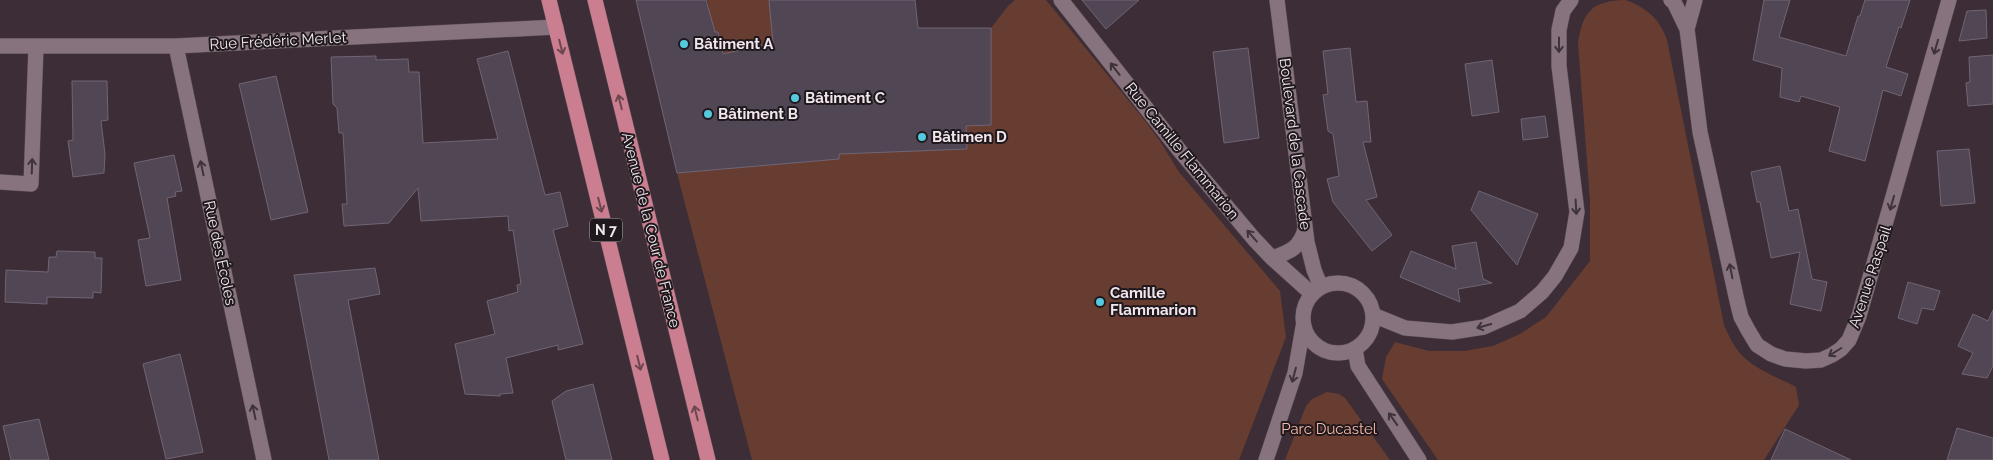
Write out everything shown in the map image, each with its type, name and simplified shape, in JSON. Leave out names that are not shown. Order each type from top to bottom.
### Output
[{"type":"main road","name":"N 7","points":[[549,0],[662,460]]},
{"type":"main road","name":"Avenue de la Cour de France","points":[[595,0],[708,460]]},
{"type":"street","name":"Rue Camille Flammarion","points":[[1061,0],[1180,151],[1272,258],[1317,290]]},
{"type":"street","name":"Boulevard de la Cascade","points":[[1277,0],[1306,228],[1317,290]]},
{"type":"street","points":[[1373,315],[1405,328],[1452,332],[1484,327],[1520,311],[1542,292],[1555,276],[1571,248],[1577,212],[1559,66],[1559,30],[1562,11],[1571,0]]},
{"type":"street","name":"Avenue Raspail","points":[[1671,0],[1674,2],[1687,28],[1700,132],[1741,317],[1757,345],[1771,354],[1785,359],[1813,360],[1832,355],[1842,349],[1849,340],[1859,316],[1949,0]]},
{"type":"street","points":[[1687,28],[1695,0]]},
{"type":"street","name":"Rue Frédéric Merlet","points":[[0,46],[176,46],[556,27]]},
{"type":"street","name":"Rue des Écoles","points":[[176,46],[264,460]]},
{"type":"street","points":[[0,182],[31,184],[36,47]]},
{"type":"street","points":[[1272,258],[1296,247],[1302,240],[1306,228]]},
{"type":"street","points":[[1266,460],[1295,373],[1305,304],[1317,290],[1338,283],[1355,287],[1371,304],[1373,315],[1372,327],[1368,338],[1349,352],[1338,354],[1326,352],[1308,338],[1303,327]]},
{"type":"street","points":[[1355,349],[1358,366],[1419,460]]},
{"type":"green space","points":[[707,0],[769,0],[773,38],[796,33],[808,36],[847,33],[849,129],[877,129],[878,153],[928,146],[929,150],[967,149],[966,126],[991,124],[991,28],[1015,0],[1046,0],[1142,117],[1160,141],[1179,172],[1280,291],[1286,337],[1239,460],[752,460],[677,173],[838,159],[839,104],[824,105],[825,93],[829,93],[829,68],[825,68],[825,45],[798,45],[796,38],[753,48],[763,90],[765,111],[752,111],[752,103],[727,105],[725,96],[728,94],[725,81],[722,81],[716,57],[724,55],[718,32],[711,33],[705,9],[709,8]]},
{"type":"green space","points":[[1625,0],[1646,10],[1656,20],[1667,40],[1724,325],[1735,346],[1745,358],[1766,372],[1796,387],[1799,405],[1764,460],[1438,460],[1382,379],[1386,357],[1395,342],[1429,351],[1464,351],[1493,346],[1520,334],[1546,317],[1590,261],[1590,201],[1578,43],[1583,23],[1591,10],[1604,3]]},
{"type":"green space","name":"Parc Ducastel","points":[[1327,392],[1339,394],[1345,398],[1390,460],[1285,460],[1306,406],[1312,399]]},
{"type":"building","points":[[636,0],[706,0],[715,32],[718,32],[723,54],[773,43],[769,0],[915,0],[918,28],[991,28],[991,125],[966,126],[967,149],[839,154],[839,159],[677,173]]},
{"type":"building","points":[[1082,0],[1139,0],[1106,29]]},
{"type":"building","points":[[1764,0],[1790,0],[1779,37],[1846,56],[1865,0],[1910,0],[1886,67],[1908,74],[1901,96],[1883,90],[1865,161],[1829,151],[1840,107],[1801,96],[1799,102],[1780,97],[1782,68],[1753,60]]},
{"type":"building","points":[[1986,10],[1987,38],[1959,41],[1967,11]]},
{"type":"building","points":[[1248,48],[1259,138],[1224,143],[1213,52]]},
{"type":"building","points":[[1350,48],[1356,102],[1367,101],[1371,142],[1363,142],[1377,197],[1366,200],[1392,235],[1372,251],[1333,202],[1327,179],[1339,176],[1333,134],[1328,131],[1323,95],[1328,94],[1323,51]]},
{"type":"building","points":[[508,51],[545,195],[560,192],[568,226],[553,230],[583,344],[558,350],[558,345],[506,358],[513,393],[500,394],[500,396],[465,394],[455,344],[495,334],[487,301],[518,292],[517,285],[521,284],[513,230],[509,231],[508,216],[421,221],[418,188],[389,223],[344,226],[342,204],[347,204],[343,133],[339,133],[337,108],[333,104],[331,57],[376,56],[376,60],[408,59],[409,72],[419,72],[423,143],[498,139],[477,59]]},
{"type":"building","points":[[1993,55],[1993,104],[1968,106],[1966,83],[1970,82],[1969,57]]},
{"type":"building","points":[[1492,60],[1499,112],[1472,116],[1465,64]]},
{"type":"building","points":[[276,76],[308,212],[271,220],[239,84]]},
{"type":"building","points":[[72,81],[107,81],[108,120],[101,121],[105,154],[104,173],[73,177],[68,141],[73,140]]},
{"type":"building","points":[[1545,116],[1548,137],[1523,140],[1521,119]]},
{"type":"building","points":[[1969,149],[1975,203],[1941,206],[1937,151]]},
{"type":"building","points":[[174,155],[182,191],[175,192],[176,196],[167,198],[181,280],[146,286],[138,240],[150,238],[134,163]]},
{"type":"building","points":[[1780,166],[1789,211],[1798,209],[1812,279],[1827,282],[1821,311],[1790,304],[1800,252],[1771,258],[1760,202],[1757,202],[1751,172]]},
{"type":"building","points":[[1479,191],[1538,214],[1517,265],[1471,210]]},
{"type":"building","points":[[1476,242],[1483,279],[1492,283],[1458,289],[1460,302],[1400,277],[1411,251],[1456,269],[1452,246]]},
{"type":"building","points":[[57,251],[95,252],[95,258],[102,258],[101,293],[93,292],[93,298],[47,297],[47,304],[5,302],[6,270],[48,272],[49,257],[56,257]]},
{"type":"building","points":[[375,268],[380,294],[348,300],[379,460],[329,460],[294,275]]},
{"type":"building","points":[[1908,282],[1940,291],[1934,310],[1922,308],[1917,324],[1898,318]]},
{"type":"building","points":[[1993,310],[1993,366],[1987,378],[1962,374],[1973,353],[1958,346],[1973,314],[1988,321]]},
{"type":"building","points":[[180,354],[203,452],[166,459],[143,364]]},
{"type":"building","points":[[593,384],[612,460],[566,460],[552,401],[566,391]]},
{"type":"building","points":[[39,419],[49,460],[11,460],[3,426]]},
{"type":"building","points":[[1957,428],[1993,438],[1993,460],[1947,460]]},
{"type":"building","points":[[1785,429],[1851,460],[1771,460]]},
{"type":"place","name":"Bâtiment A","points":[[684,44]]},
{"type":"place","name":"Bâtiment C","points":[[795,98]]},
{"type":"place","name":"Bâtiment B","points":[[708,114]]},
{"type":"place","name":"Bâtimen D","points":[[922,137]]},
{"type":"place","name":"Camille Flammarion","points":[[1100,302]]}]
